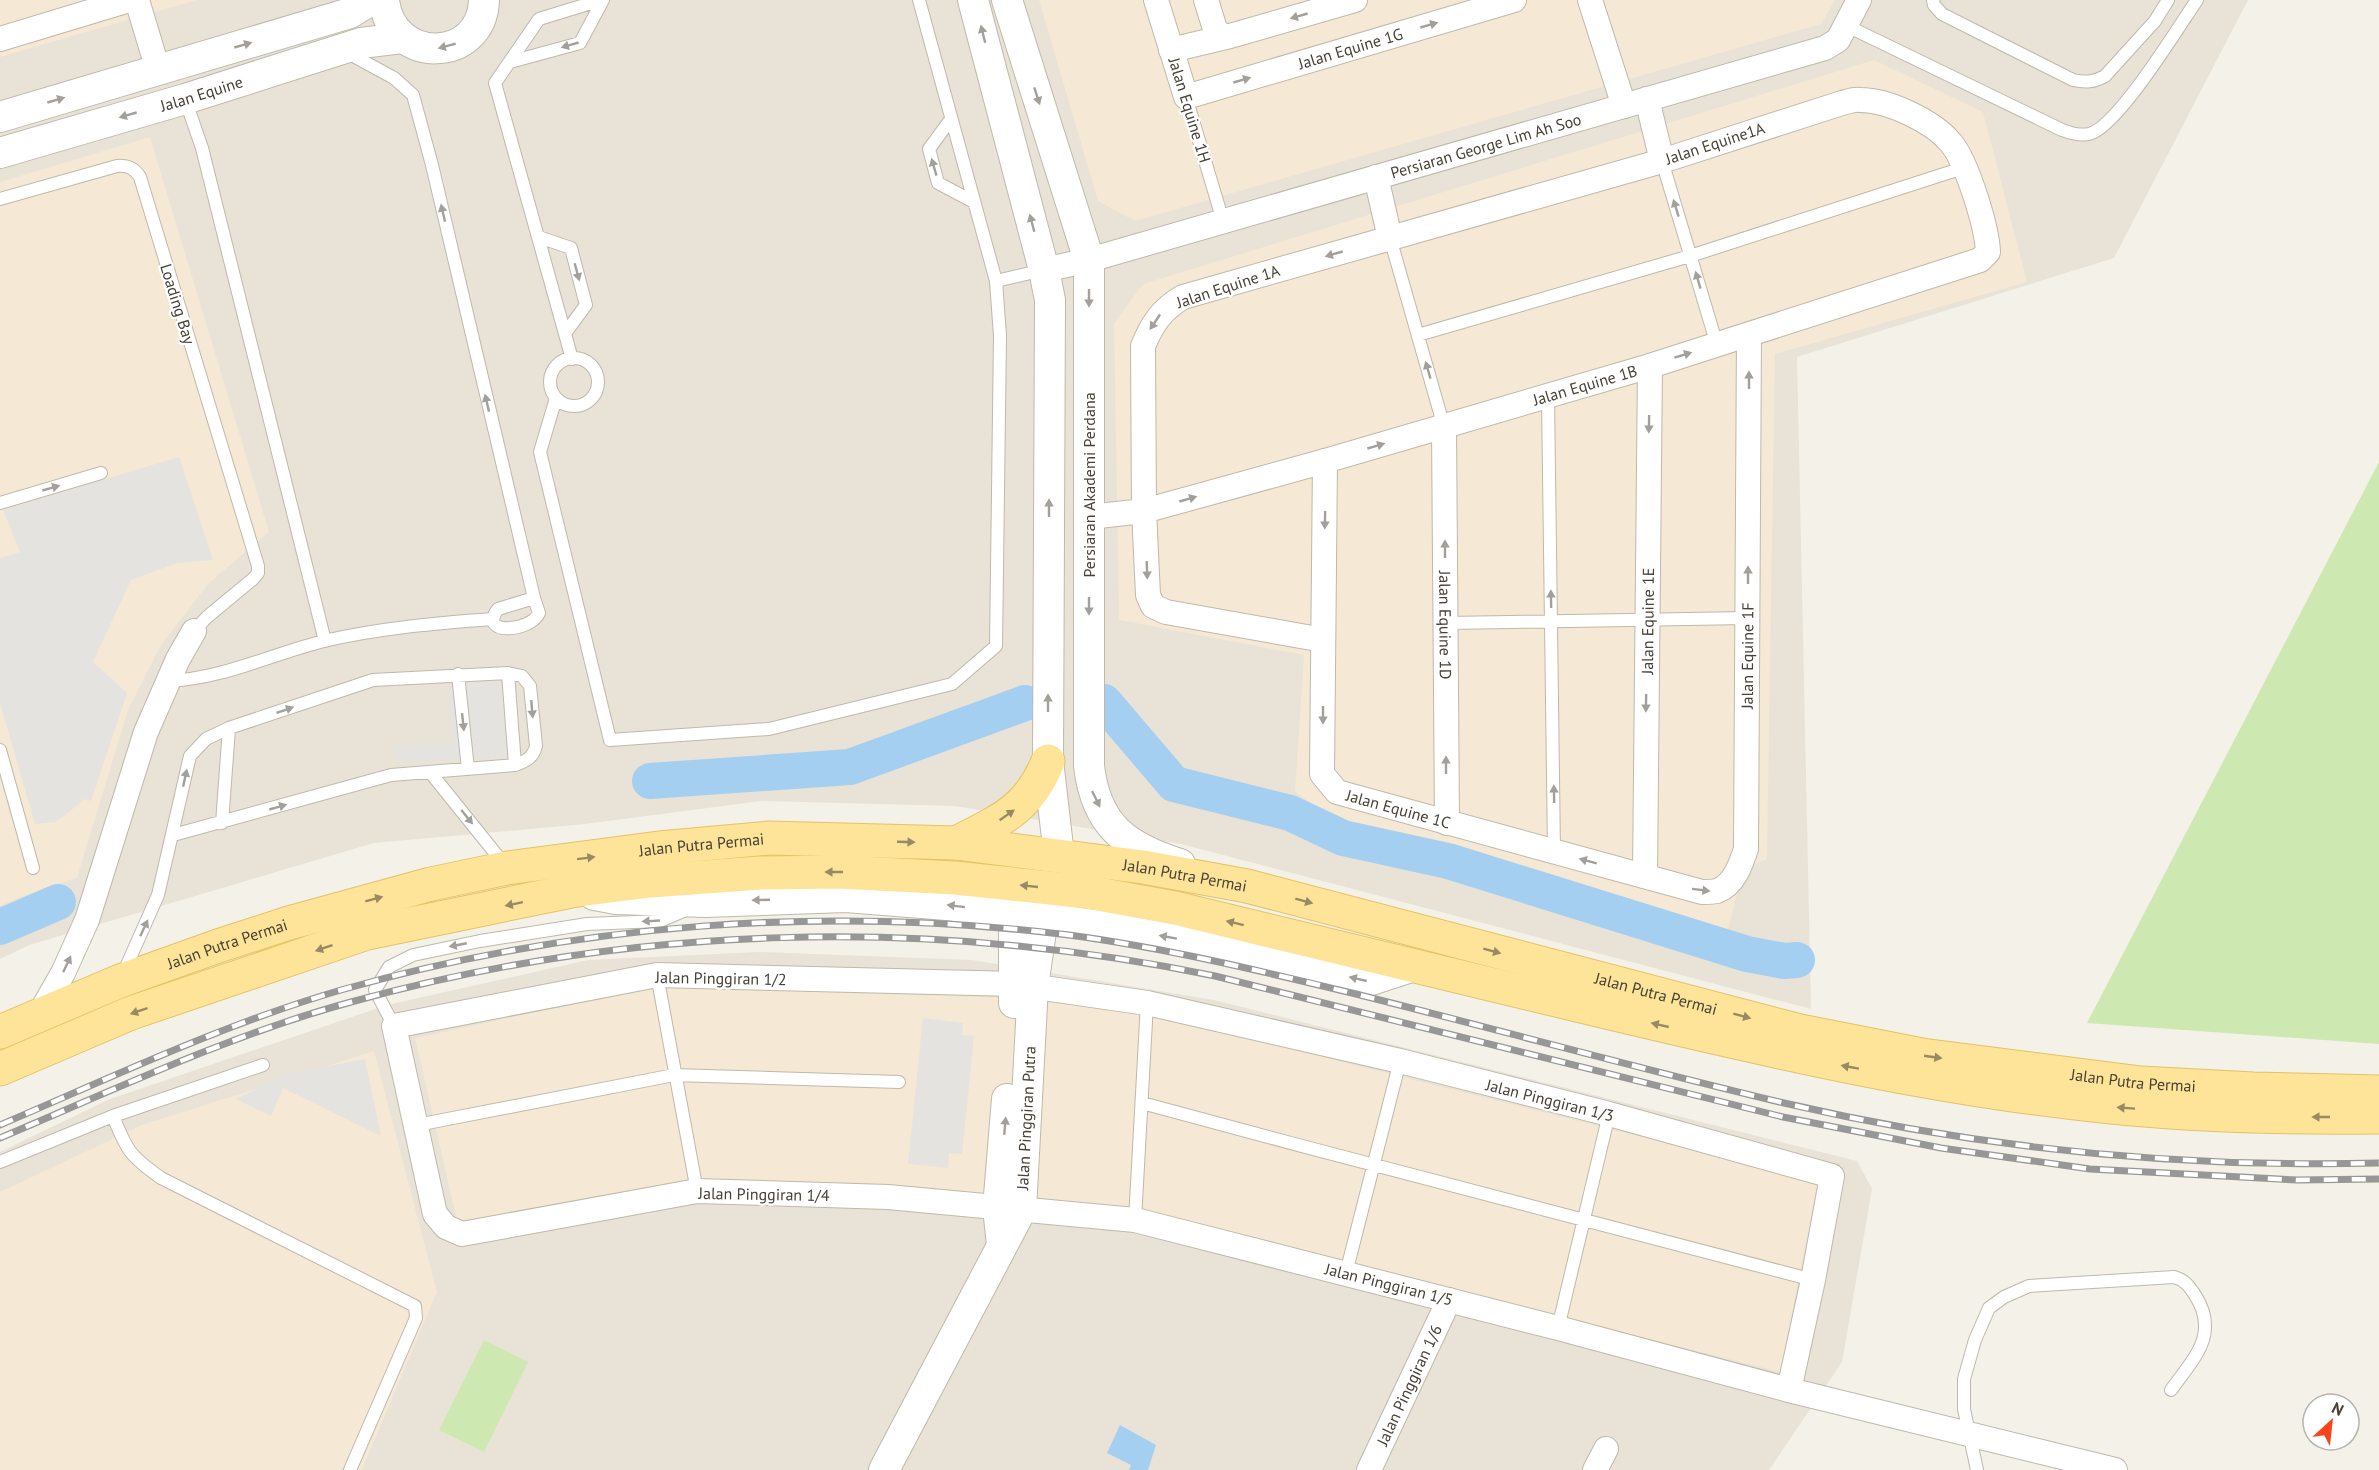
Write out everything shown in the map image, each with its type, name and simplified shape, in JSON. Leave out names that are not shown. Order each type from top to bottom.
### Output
[{"type":"main road","points":[[956,843],[999,821],[1022,804],[1041,779],[1048,761]]},
{"type":"main road","name":"Jalan Putra Permai","points":[[0,1032],[120,981],[289,923],[431,884],[507,868],[659,848],[768,838],[956,843],[1143,867],[1247,886],[1800,1032],[1922,1055],[2140,1083],[2379,1092]]},
{"type":"main road","points":[[1059,855],[1061,866],[1068,877],[1087,892]]},
{"type":"main road","name":"Jalan Putra Permai","points":[[0,1069],[131,1013],[367,933],[571,891],[650,881],[760,873],[839,872],[955,878],[1087,892],[1175,908],[1795,1058],[2015,1095],[2103,1107],[2182,1112],[2284,1117],[2379,1117]]},
{"type":"street","points":[[0,39],[129,0]]},
{"type":"street","points":[[137,0],[158,70]]},
{"type":"street","name":"Jalan Equine","points":[[0,117],[350,14],[371,0]]},
{"type":"street","points":[[384,0],[388,20],[402,38],[412,44],[435,49],[458,43],[475,27],[481,17],[484,0]]},
{"type":"street","points":[[973,0],[1050,300],[1048,761],[1059,855]]},
{"type":"street","name":"Persiaran Akademi Perdana","points":[[1007,0],[1089,260],[1089,766],[1092,790],[1098,806],[1121,836],[1148,854],[1247,886]]},
{"type":"street","name":"Jalan Equine 1H","points":[[1156,0],[1186,97]]},
{"type":"street","points":[[1206,0],[1215,28],[1224,37]]},
{"type":"street","points":[[1171,50],[1355,0]]},
{"type":"street","name":"Jalan Equine 1G","points":[[1186,97],[1514,0]]},
{"type":"street","points":[[1590,0],[1662,161]]},
{"type":"street","name":"Persiaran George Lim Ah Soo","points":[[1044,270],[1089,260],[1824,48],[1838,40],[1859,0]]},
{"type":"street","name":"Jalan Equine","points":[[0,153],[185,99],[361,43],[402,38]]},
{"type":"street","name":"Jalan Equine1A","points":[[1390,238],[1662,161],[1859,99],[1883,103],[1907,113],[1934,128],[1951,143],[1966,167],[1982,220]]},
{"type":"street","points":[[1376,177],[1390,238]]},
{"type":"street","name":"Jalan Equine 1B","points":[[1089,517],[1144,512],[1444,427],[1650,366],[1980,260],[1988,252],[1982,220]]},
{"type":"street","name":"Jalan Equine 1A","points":[[1144,512],[1143,346],[1151,326],[1160,314],[1170,304],[1183,297],[1390,238]]},
{"type":"street","name":"Jalan Equine 1F","points":[[1645,876],[1702,892],[1718,891],[1729,882],[1739,868],[1746,849],[1749,335]]},
{"type":"street","name":"Jalan Equine 1E","points":[[1645,876],[1650,366]]},
{"type":"street","name":"Jalan Equine 1D","points":[[1444,427],[1447,823]]},
{"type":"street","name":"Jalan Equine 1C","points":[[1325,461],[1322,774],[1337,792],[1645,876]]},
{"type":"street","points":[[1144,512],[1148,595],[1154,606],[1166,612],[1323,640]]},
{"type":"street","points":[[39,1015],[63,973],[87,920],[146,732],[168,681],[194,631]]},
{"type":"street","points":[[571,891],[616,899],[705,902],[846,897],[947,905],[1118,928],[1230,949],[1368,981],[1414,966]]},
{"type":"street","points":[[1014,914],[1024,985]]},
{"type":"street","points":[[1024,985],[1043,918]]},
{"type":"street","name":"Jalan Pinggiran 1/2","points":[[394,1026],[657,975],[1024,985]]},
{"type":"street","name":"Jalan Pinggiran 1/3","points":[[1024,985],[1148,1003],[1400,1061],[1609,1114],[1832,1176],[1813,1280],[1789,1390]]},
{"type":"street","name":"Jalan Pinggiran Putra","points":[[884,1470],[1002,1245],[1009,1209],[1024,985]]},
{"type":"street","points":[[394,1026],[417,1125]]},
{"type":"street","name":"Jalan Pinggiran 1/4","points":[[417,1125],[435,1214],[446,1227],[462,1234],[698,1191],[888,1197],[1009,1209]]},
{"type":"street","name":"Jalan Pinggiran 1/5","points":[[1009,1209],[1135,1220],[1558,1328],[1789,1390]]},
{"type":"street","name":"Jalan Pinggiran 1/6","points":[[1369,1470],[1449,1300]]},
{"type":"street","points":[[1789,1390],[2115,1470]]},
{"type":"lane","points":[[510,62],[580,43],[602,0]]},
{"type":"lane","points":[[572,359],[495,83],[539,19],[602,0]]},
{"type":"lane","points":[[556,398],[540,452],[610,740],[769,729],[952,684],[996,646],[1000,336],[996,281],[919,0]]},
{"type":"lane","points":[[1933,0],[1942,14],[2073,80],[2085,83],[2105,76],[2155,21],[2168,0]]},
{"type":"lane","points":[[1845,25],[2062,130],[2076,134],[2090,134],[2109,122],[2128,99],[2197,0]]},
{"type":"lane","points":[[338,50],[358,57],[386,73],[413,95],[432,165],[539,613],[532,622],[503,629],[497,626],[493,619],[495,612],[501,607],[534,598]]},
{"type":"lane","name":"Jalan Equine 1H","points":[[1186,97],[1223,221]]},
{"type":"lane","points":[[185,99],[202,148],[325,641]]},
{"type":"lane","points":[[951,119],[929,149],[938,183],[974,202]]},
{"type":"lane","points":[[1662,161],[1717,345]]},
{"type":"lane","name":"Loading Bay","points":[[0,199],[117,166],[127,165],[140,177],[258,566],[258,573],[194,631]]},
{"type":"lane","points":[[1418,335],[1690,256],[1966,167]]},
{"type":"lane","points":[[539,237],[571,248],[586,305],[566,332]]},
{"type":"lane","points":[[1390,238],[1444,427]]},
{"type":"lane","points":[[996,281],[1044,270]]},
{"type":"lane","points":[[572,359],[588,363],[597,376],[596,392],[591,399],[577,406],[569,406],[556,398],[550,385],[553,370],[564,361],[572,359]]},
{"type":"lane","points":[[1548,397],[1554,852]]},
{"type":"lane","points":[[0,503],[101,474]]},
{"type":"lane","points":[[1446,623],[1747,618]]},
{"type":"lane","points":[[168,681],[199,678],[325,641],[423,624],[493,619]]},
{"type":"lane","points":[[508,673],[515,765]]},
{"type":"lane","points":[[120,981],[158,895],[190,756],[206,739],[229,728],[373,680],[508,673],[522,676],[530,686],[536,746],[531,758],[515,765],[391,776],[173,835]]},
{"type":"lane","points":[[458,674],[468,769]]},
{"type":"lane","points":[[222,823],[229,728]]},
{"type":"lane","points":[[0,750],[17,804],[33,868]]},
{"type":"lane","points":[[430,772],[507,868]]},
{"type":"lane","points":[[394,1026],[375,990],[389,967],[412,955],[480,941],[587,924],[660,921],[705,902]]},
{"type":"lane","points":[[657,975],[674,1075],[698,1191]]},
{"type":"lane","points":[[1135,1220],[1148,1003]]},
{"type":"lane","points":[[1346,1273],[1400,1061]]},
{"type":"lane","points":[[0,1162],[113,1116],[263,1065]]},
{"type":"lane","points":[[417,1125],[674,1075],[899,1082]]},
{"type":"lane","points":[[1142,1103],[1813,1280]]},
{"type":"lane","points":[[1558,1328],[1609,1114]]},
{"type":"lane","points":[[113,1116],[123,1143],[136,1160],[161,1178],[415,1306],[416,1318],[350,1470]]},
{"type":"lane","points":[[1977,1470],[1971,1433],[1964,1409],[1964,1379],[1975,1340],[1989,1308],[2004,1297],[2028,1286],[2175,1276],[2187,1283],[2203,1307],[2206,1332],[2198,1353],[2171,1390]]},
{"type":"shaded area","points":[[0,0],[2248,0],[2114,258],[1797,357],[1811,1009],[1181,844],[955,806],[761,801],[585,824],[374,843],[29,945],[0,959]]},
{"type":"shaded area","points":[[0,0],[197,0],[0,57]]},
{"type":"shaded area","points":[[1039,0],[1835,0],[1821,24],[1135,221],[1098,201]]},
{"type":"shaded area","points":[[1874,60],[1983,112],[2027,282],[1775,354],[1767,859],[1743,870],[1728,930],[1341,824],[1295,792],[1304,655],[1119,620],[1114,323],[1143,284]]},
{"type":"shaded area","points":[[150,137],[269,532],[208,584],[161,645],[128,710],[77,878],[0,906],[0,182]]},
{"type":"shaded area","points":[[179,457],[213,560],[177,563],[131,580],[93,662],[127,693],[91,801],[85,799],[56,822],[35,824],[0,703],[0,558],[20,552],[3,510]]},
{"type":"shaded area","points":[[500,677],[509,757],[398,762],[394,746],[453,742],[449,688]]},
{"type":"shaded area","points":[[759,952],[972,960],[1214,1000],[1857,1161],[1872,1189],[1842,1362],[1769,1470],[0,1470],[0,1152],[110,1099],[387,1005],[588,960]]},
{"type":"shaded area","points":[[654,987],[1042,999],[1158,1016],[1818,1181],[1780,1372],[1144,1211],[686,1182],[457,1221],[415,1038]]},
{"type":"shaded area","points":[[923,1018],[963,1023],[962,1035],[974,1036],[962,1154],[949,1153],[948,1168],[908,1164]]},
{"type":"shaded area","points":[[374,1051],[437,1292],[362,1470],[0,1470],[0,1192],[142,1125]]},
{"type":"shaded area","points":[[365,1059],[381,1136],[283,1088],[271,1116],[236,1099],[284,1075]]},
{"type":"green space","points":[[2379,462],[2379,1044],[2087,1023]]},
{"type":"green space","points":[[484,1340],[528,1362],[484,1452],[439,1430]]},
{"type":"water","points":[[1120,1425],[1156,1445],[1148,1470],[1129,1470],[1131,1465],[1107,1453]]},
{"type":"waterway","points":[[1104,702],[1174,784],[1290,813],[1343,838],[1448,861],[1747,954],[1784,961],[1797,960]]},
{"type":"waterway","points":[[650,781],[850,767],[1025,703]]},
{"type":"waterway","points":[[0,927],[58,902]]},
{"type":"railway","points":[[0,1125],[169,1052],[254,1019],[341,990],[430,967],[520,949],[611,935],[702,926],[794,922],[886,922],[978,926],[1069,935],[1177,953],[1356,994],[1784,1103],[1931,1132],[2080,1152],[2154,1158],[2304,1164],[2379,1163]]},
{"type":"railway","points":[[0,1138],[174,1064],[261,1030],[351,1002],[457,976],[565,957],[673,944],[782,938],[891,938],[999,944],[1108,957],[1215,976],[1783,1117],[1941,1148],[2090,1169],[2297,1180],[2379,1179]]}]
